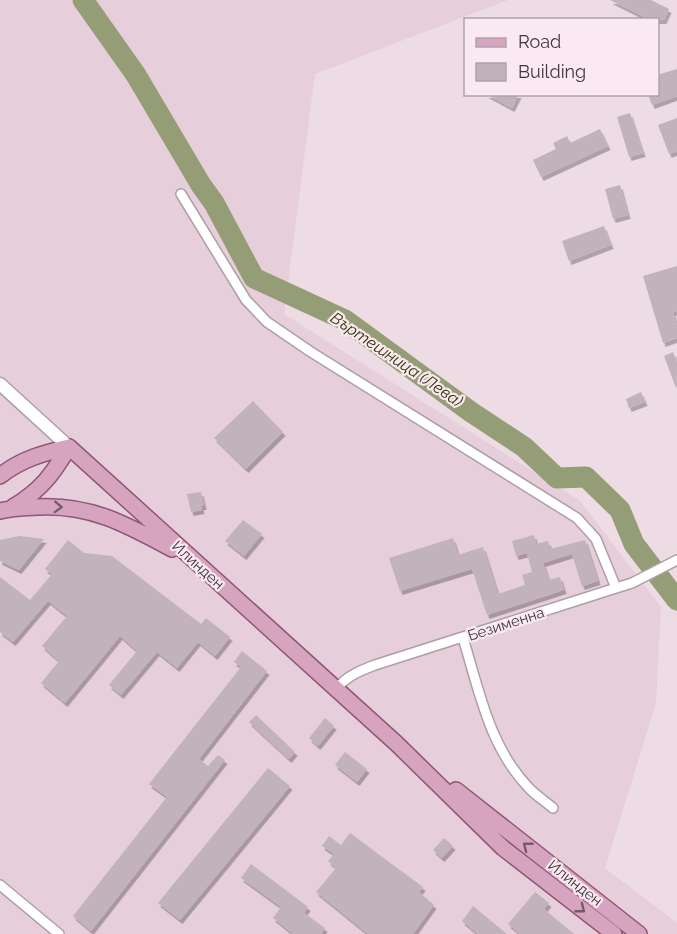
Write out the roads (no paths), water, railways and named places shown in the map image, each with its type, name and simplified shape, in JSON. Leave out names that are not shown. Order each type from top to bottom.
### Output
[{"type":"main road","points":[[0,476],[21,462],[69,447]]},
{"type":"main road","points":[[5,510],[29,497],[45,483],[69,447]]},
{"type":"main road","name":"Илинден","points":[[69,447],[397,744],[503,848],[614,934]]},
{"type":"main road","points":[[5,510],[58,506],[95,512],[131,526],[193,560]]},
{"type":"main road","name":"Илинден","points":[[397,744],[639,934]]},
{"type":"street","points":[[181,194],[246,300],[267,322],[311,352],[577,518],[596,539],[616,588]]},
{"type":"street","name":"Илинден","points":[[0,384],[69,447]]},
{"type":"street","name":"Безименна","points":[[336,689],[355,673],[632,583],[672,562]]},
{"type":"street","points":[[463,638],[491,730],[508,763],[529,788],[554,808]]},
{"type":"street","points":[[0,885],[59,934]]},
{"type":"waterway","name":"Въртешница (Лева)","points":[[83,0],[136,75],[214,203],[254,278],[345,320],[471,412],[524,447],[557,478],[586,477],[620,510],[634,544],[677,600]]}]
